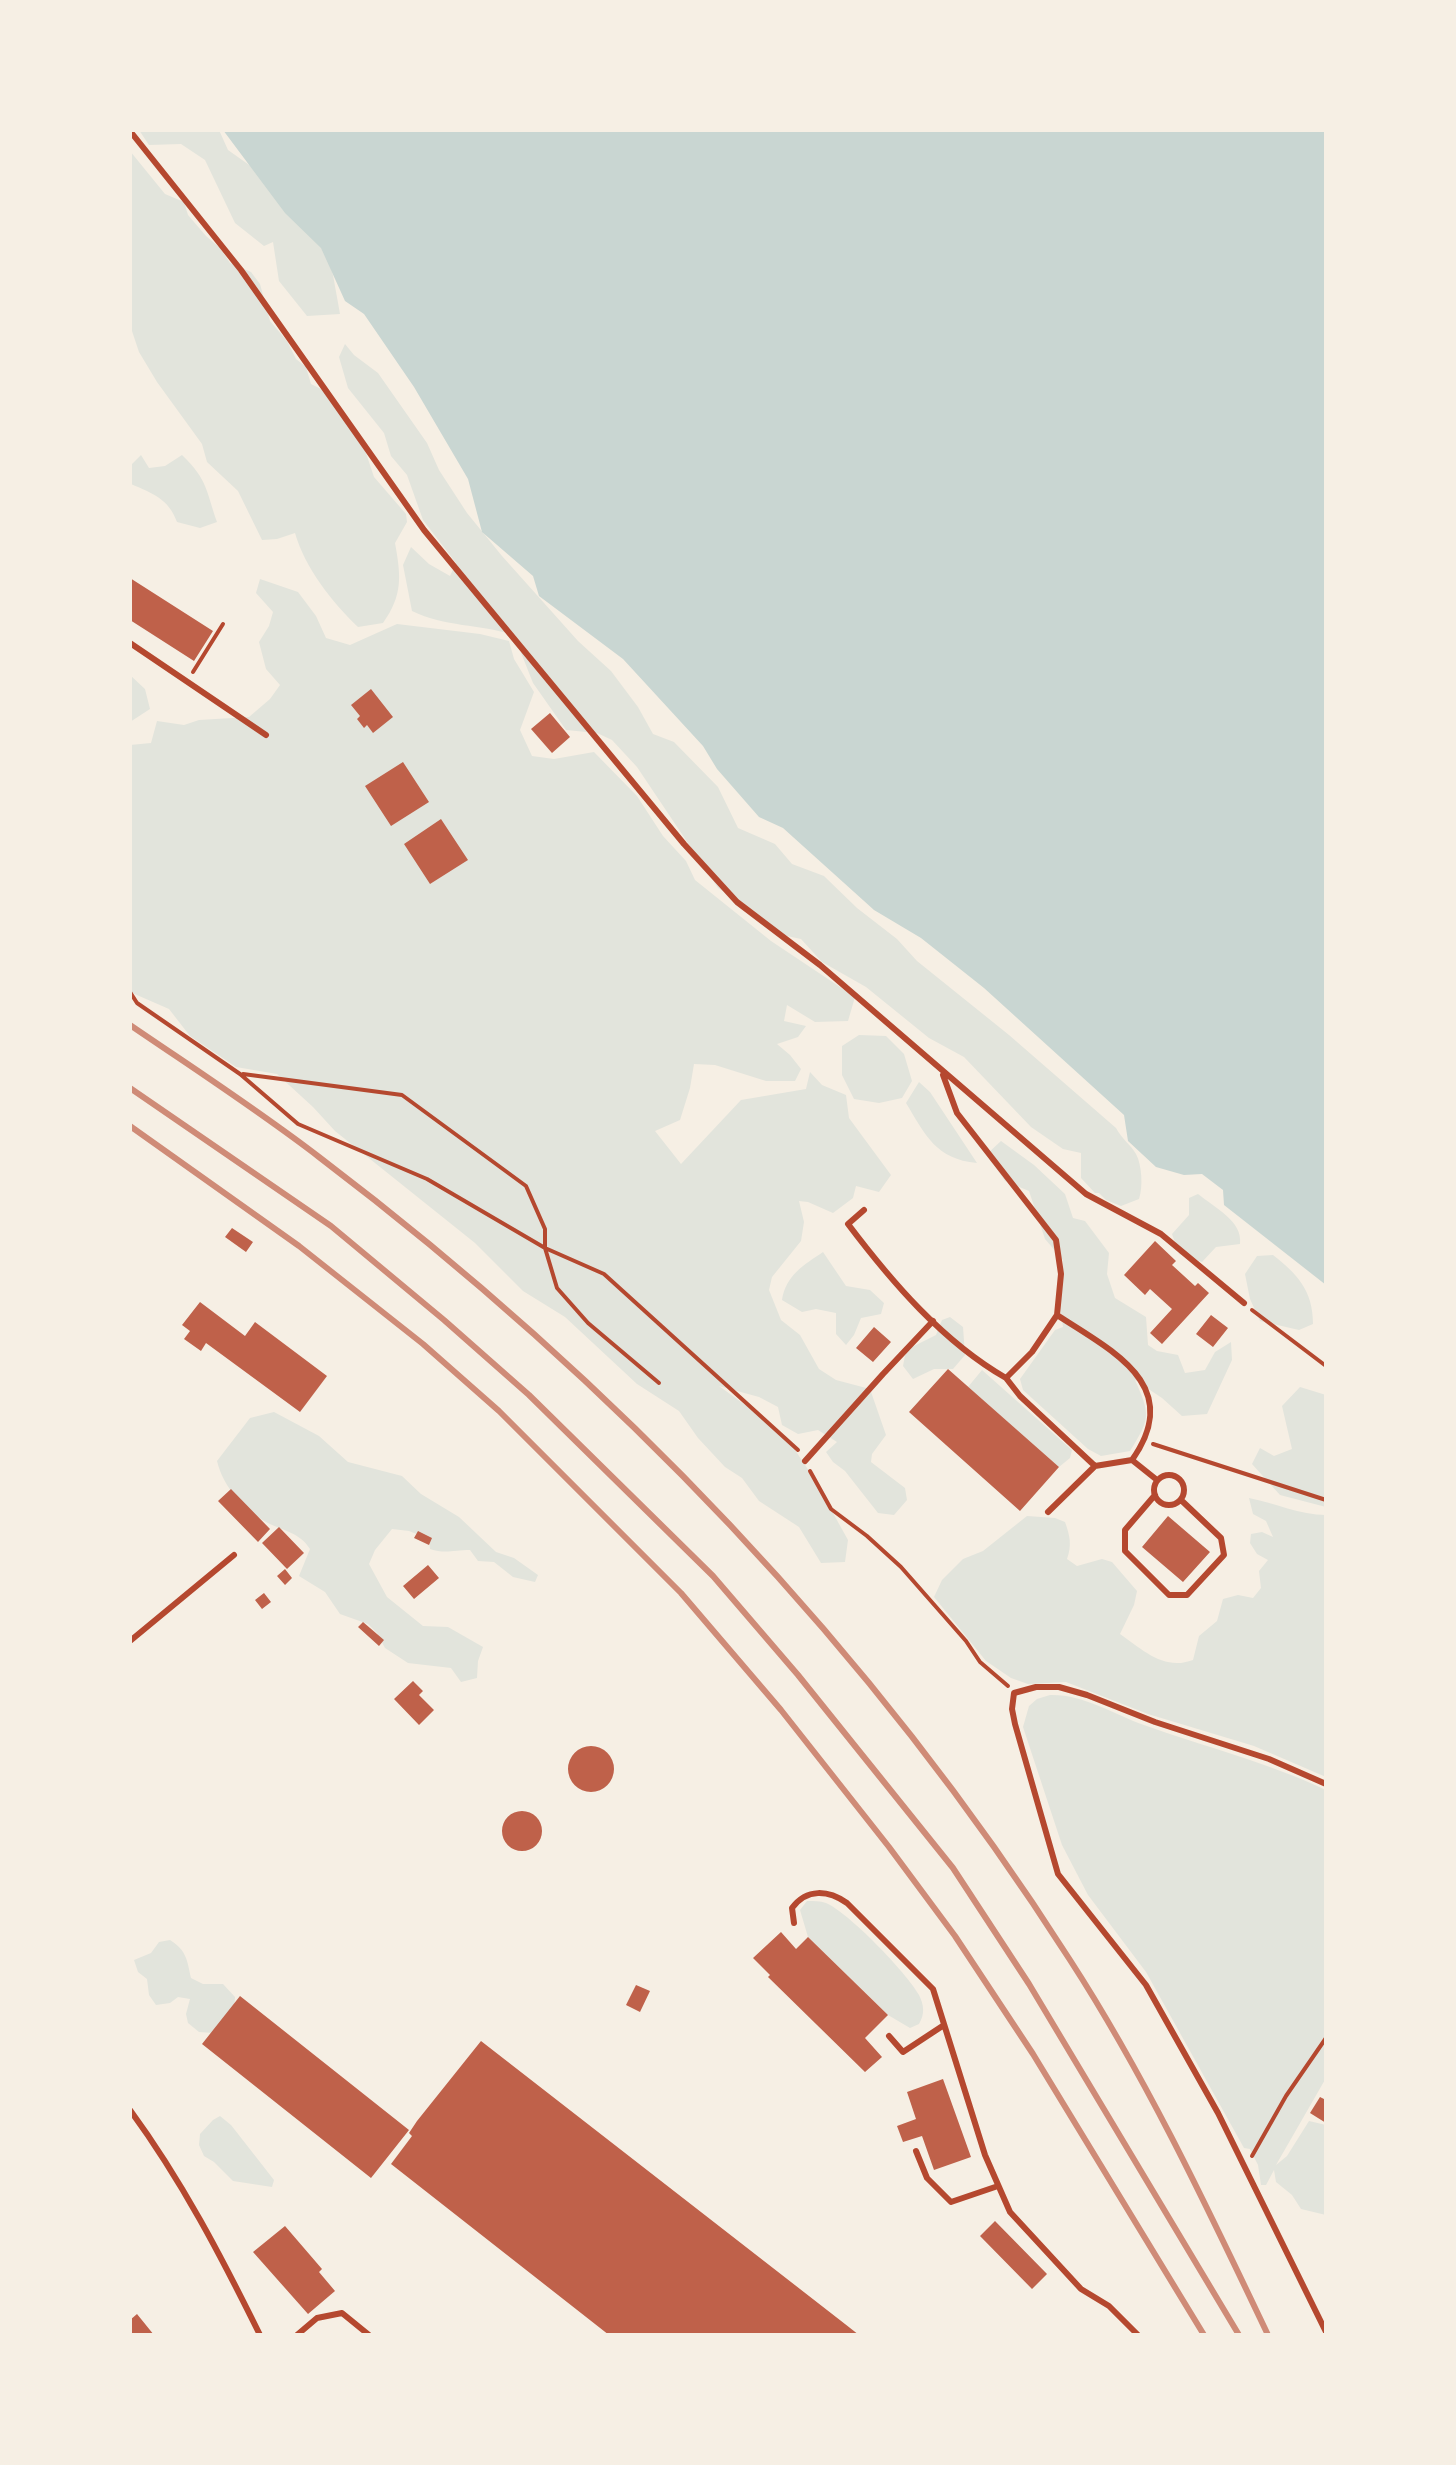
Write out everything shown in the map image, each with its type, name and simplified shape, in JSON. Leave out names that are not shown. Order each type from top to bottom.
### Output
[{"type":"lane","points":[[130,131],[241,270],[424,530],[684,844],[737,902],[820,965],[1086,1194],[1161,1234],[1244,1303]]},
{"type":"lane","points":[[130,643],[266,735]]},
{"type":"lane","points":[[941,1071],[957,1113],[1056,1240],[1061,1274],[1057,1315],[1032,1352],[1006,1378]]},
{"type":"lane","points":[[864,1210],[848,1224],[933,1321],[983,1364],[1006,1378],[1020,1396],[1095,1466]]},
{"type":"lane","points":[[1048,1512],[1095,1466],[1132,1460],[1145,1442],[1151,1413],[1146,1387],[1125,1359],[1057,1315]]},
{"type":"lane","points":[[805,1461],[933,1321]]},
{"type":"lane","points":[[1132,1460],[1157,1480]]},
{"type":"lane","points":[[1168,1475],[1179,1478],[1185,1489],[1181,1500],[1171,1506],[1159,1502],[1154,1492],[1157,1480],[1168,1475]]},
{"type":"lane","points":[[1155,1495],[1125,1530],[1125,1551],[1169,1595],[1187,1595],[1224,1555],[1221,1538],[1181,1500]]},
{"type":"lane","points":[[130,1641],[234,1555]]},
{"type":"lane","points":[[1326,1784],[1269,1759],[1155,1722],[1087,1695],[1059,1687],[1036,1687],[1014,1693],[1012,1709],[1058,1874],[1146,1985],[1218,2113],[1326,2332]]},
{"type":"lane","points":[[794,1923],[792,1908],[798,1899],[815,1892],[832,1893],[847,1903],[933,1989],[985,2155],[1010,2212],[1081,2289],[1109,2306],[1138,2335]]},
{"type":"lane","points":[[889,2036],[903,2052],[944,2025]]},
{"type":"lane","points":[[130,2110],[166,2159],[208,2231],[260,2335]]},
{"type":"lane","points":[[916,2151],[927,2178],[951,2202],[998,2186]]},
{"type":"lane","points":[[297,2335],[317,2318],[342,2313],[369,2335]]},
{"type":"path","points":[[187,681],[223,624]]},
{"type":"path","points":[[130,992],[137,1003],[240,1074],[298,1124],[427,1179],[545,1248],[604,1274],[800,1452],[831,1509],[901,1567],[966,1641],[980,1662],[1014,1693]]},
{"type":"path","points":[[240,1074],[402,1095],[526,1186],[545,1229],[545,1248],[557,1288],[588,1323],[659,1383]]},
{"type":"path","points":[[1244,1303],[1326,1366]]},
{"type":"path","points":[[1145,1442],[1326,1500]]},
{"type":"path","points":[[1245,2168],[1286,2096],[1326,2038]]},
{"type":"shaded area","points":[[139,130],[219,130],[228,150],[252,167],[322,237],[340,314],[307,316],[279,281],[273,242],[264,246],[235,223],[205,160],[181,144],[149,145]]},
{"type":"shaded area","points":[[223,130],[1326,130],[1326,1285],[1224,1205],[1223,1190],[1202,1174],[1184,1175],[1156,1167],[1128,1141],[1124,1115],[984,988],[921,938],[874,910],[783,828],[759,817],[717,769],[703,746],[623,659],[539,596],[533,576],[482,532],[468,479],[414,387],[364,314],[345,301],[321,248],[285,213]]},
{"type":"shaded area","points":[[130,151],[165,194],[184,202],[188,215],[230,263],[251,272],[260,284],[270,321],[287,341],[296,359],[306,367],[311,384],[323,390],[365,450],[374,477],[406,514],[407,522],[395,543],[399,585],[390,613],[383,623],[358,627],[348,617],[312,572],[295,533],[262,540],[238,491],[207,462],[202,444],[139,352],[130,325]]},
{"type":"shaded area","points":[[345,344],[378,373],[427,443],[439,470],[467,513],[578,641],[611,671],[638,707],[653,734],[674,742],[718,787],[738,828],[775,844],[792,864],[824,876],[857,908],[897,939],[917,961],[1009,1035],[1116,1128],[1138,1159],[1141,1176],[1139,1199],[1121,1206],[1095,1193],[1081,1178],[1081,1153],[1063,1149],[1031,1127],[964,1057],[929,1038],[866,987],[822,962],[801,939],[773,933],[744,904],[718,888],[637,767],[612,740],[597,733],[566,730],[533,683],[514,635],[437,620],[412,611],[403,565],[411,547],[429,564],[450,576],[456,563],[423,520],[407,475],[391,456],[384,433],[348,388],[339,357]]},
{"type":"shaded area","points":[[141,455],[149,468],[165,466],[182,455],[202,479],[217,522],[200,528],[177,522],[164,502],[131,484],[130,466]]},
{"type":"shaded area","points":[[260,579],[298,592],[316,616],[326,638],[350,645],[397,624],[480,634],[509,641],[514,659],[534,692],[520,730],[532,756],[554,759],[594,752],[637,796],[663,836],[686,861],[695,880],[771,941],[855,997],[848,1021],[815,1022],[787,1005],[784,1021],[806,1026],[798,1037],[777,1044],[801,1069],[795,1081],[766,1081],[715,1065],[694,1064],[680,1120],[655,1131],[681,1164],[741,1100],[806,1089],[810,1072],[822,1085],[846,1095],[849,1118],[891,1175],[879,1192],[856,1186],[853,1198],[833,1213],[799,1201],[804,1222],[801,1241],[772,1277],[769,1290],[781,1320],[800,1335],[819,1369],[836,1380],[870,1389],[886,1435],[872,1454],[871,1462],[905,1488],[907,1500],[894,1515],[878,1513],[826,1452],[837,1442],[818,1430],[798,1434],[782,1425],[778,1407],[759,1397],[719,1386],[770,1423],[791,1444],[848,1540],[845,1562],[821,1563],[799,1527],[759,1501],[742,1478],[725,1467],[698,1438],[679,1411],[637,1384],[565,1317],[523,1291],[475,1243],[335,1131],[277,1074],[236,1067],[190,1036],[169,1009],[130,992],[130,745],[151,743],[157,721],[184,725],[199,720],[249,717],[270,699],[280,685],[266,669],[259,642],[273,612],[256,593]]},
{"type":"shaded area","points":[[130,675],[145,689],[150,709],[130,722]]},
{"type":"shaded area","points":[[859,1035],[886,1036],[904,1054],[912,1081],[902,1098],[879,1103],[854,1099],[842,1075],[842,1046]]},
{"type":"shaded area","points":[[919,1082],[930,1092],[977,1163],[951,1157],[926,1135],[906,1103]]},
{"type":"shaded area","points":[[1001,1141],[1034,1165],[1065,1194],[1073,1218],[1085,1221],[1109,1253],[1107,1274],[1115,1298],[1146,1317],[1148,1345],[1157,1351],[1178,1355],[1185,1373],[1205,1370],[1215,1352],[1231,1342],[1232,1360],[1207,1414],[1182,1416],[1135,1380],[1146,1409],[1142,1431],[1130,1451],[1101,1456],[1088,1449],[1023,1390],[1020,1379],[1055,1330],[1063,1327],[1060,1307],[1063,1260],[1045,1239],[1029,1191],[1005,1181],[987,1154]]},
{"type":"shaded area","points":[[1198,1194],[1233,1222],[1240,1236],[1240,1244],[1216,1247],[1202,1262],[1179,1254],[1172,1234],[1189,1215],[1189,1198]]},
{"type":"shaded area","points":[[823,1252],[846,1286],[870,1290],[884,1303],[881,1314],[861,1318],[846,1345],[836,1334],[836,1313],[816,1309],[802,1312],[782,1300],[792,1277]]},
{"type":"shaded area","points":[[1273,1255],[1307,1292],[1313,1324],[1299,1330],[1260,1321],[1250,1299],[1245,1274],[1257,1256]]},
{"type":"shaded area","points":[[950,1317],[963,1327],[965,1355],[953,1369],[934,1369],[913,1379],[903,1366],[906,1350],[936,1335],[942,1320]]},
{"type":"shaded area","points":[[982,1370],[1072,1450],[1070,1458],[1059,1467],[968,1387]]},
{"type":"shaded area","points":[[1300,1387],[1326,1395],[1326,1507],[1280,1495],[1252,1464],[1260,1448],[1274,1456],[1292,1449],[1282,1406]]},
{"type":"shaded area","points":[[274,1412],[319,1436],[348,1462],[402,1476],[421,1494],[459,1517],[496,1552],[514,1558],[538,1575],[535,1582],[513,1577],[494,1562],[478,1561],[470,1550],[445,1552],[430,1549],[429,1539],[409,1531],[392,1529],[375,1550],[369,1564],[387,1597],[423,1626],[448,1627],[483,1647],[477,1678],[461,1682],[451,1668],[408,1663],[385,1648],[368,1624],[340,1614],[325,1592],[299,1576],[310,1549],[306,1544],[297,1536],[259,1518],[229,1489],[217,1461],[250,1418]]},
{"type":"shaded area","points":[[1249,1498],[1326,1515],[1326,1777],[1254,1746],[1148,1714],[1066,1682],[1028,1684],[1011,1678],[986,1661],[934,1597],[942,1580],[963,1559],[983,1551],[1027,1516],[1055,1518],[1065,1522],[1068,1532],[1070,1545],[1067,1559],[1077,1566],[1102,1559],[1112,1562],[1137,1591],[1120,1634],[1163,1661],[1182,1663],[1193,1660],[1199,1636],[1217,1621],[1223,1599],[1238,1595],[1253,1598],[1261,1588],[1259,1571],[1268,1560],[1257,1554],[1250,1543],[1251,1534],[1262,1532],[1273,1537],[1266,1521],[1253,1514]]},
{"type":"shaded area","points":[[1050,1695],[1086,1701],[1326,1790],[1326,2078],[1276,2165],[1287,2156],[1309,2121],[1326,2125],[1326,2215],[1301,2209],[1292,2195],[1276,2182],[1274,2170],[1266,2185],[1261,2185],[1258,2165],[1250,2149],[1244,2148],[1146,1972],[1088,1895],[1062,1845],[1023,1727],[1029,1706],[1037,1699]]},
{"type":"shaded area","points":[[807,1901],[824,1902],[836,1909],[890,1959],[921,1999],[923,2013],[919,2024],[910,2028],[888,2015],[808,1937],[800,1910]]},
{"type":"shaded area","points":[[170,1940],[183,1952],[191,1978],[203,1984],[223,1984],[235,1997],[234,2014],[214,2033],[199,2032],[188,2023],[186,2014],[190,1999],[178,1997],[170,2003],[156,2005],[149,1995],[147,1979],[138,1972],[134,1960],[151,1953],[159,1942]]},
{"type":"shaded area","points":[[220,2116],[231,2125],[274,2180],[272,2187],[233,2181],[204,2156],[199,2145],[200,2134]]},
{"type":"building","points":[[130,578],[213,631],[194,661],[130,620]]},
{"type":"building","points":[[371,689],[393,717],[373,733],[367,725],[364,728],[357,719],[360,716],[351,705]]},
{"type":"building","points":[[550,713],[570,737],[552,753],[531,729]]},
{"type":"building","points":[[403,762],[429,802],[391,826],[365,786]]},
{"type":"building","points":[[441,819],[468,860],[430,884],[404,844]]},
{"type":"building","points":[[232,1228],[253,1242],[246,1252],[225,1237]]},
{"type":"building","points":[[1155,1241],[1176,1261],[1172,1265],[1195,1286],[1198,1283],[1209,1293],[1162,1344],[1150,1333],[1172,1309],[1150,1289],[1145,1295],[1124,1275]]},
{"type":"building","points":[[200,1302],[245,1336],[255,1322],[327,1376],[300,1412],[206,1343],[201,1351],[184,1339],[190,1331],[182,1325]]},
{"type":"building","points":[[1211,1315],[1228,1328],[1213,1347],[1196,1334]]},
{"type":"building","points":[[874,1327],[891,1342],[873,1362],[856,1348]]},
{"type":"building","points":[[948,1369],[1059,1467],[1020,1511],[909,1412]]},
{"type":"building","points":[[231,1489],[270,1529],[258,1542],[218,1501]]},
{"type":"building","points":[[1168,1516],[1210,1552],[1183,1582],[1142,1547]]},
{"type":"building","points":[[279,1527],[304,1553],[287,1569],[262,1543]]},
{"type":"building","points":[[418,1531],[432,1538],[429,1545],[414,1538]]},
{"type":"building","points":[[428,1565],[439,1578],[414,1599],[403,1586]]},
{"type":"building","points":[[285,1569],[292,1578],[285,1585],[277,1576]]},
{"type":"building","points":[[264,1593],[271,1602],[262,1609],[255,1600]]},
{"type":"building","points":[[363,1622],[384,1640],[379,1646],[358,1627]]},
{"type":"building","points":[[413,1681],[423,1691],[419,1695],[434,1710],[419,1725],[394,1699]]},
{"type":"building","points":[[591,1746],[608,1752],[614,1769],[608,1786],[591,1792],[574,1786],[568,1769],[574,1752]]},
{"type":"building","points":[[522,1811],[536,1817],[542,1831],[536,1845],[522,1851],[508,1845],[502,1831],[508,1817]]},
{"type":"building","points":[[781,1932],[796,1949],[808,1937],[888,2015],[865,2038],[882,2057],[865,2072],[768,1977],[770,1975],[753,1958]]},
{"type":"building","points":[[636,1985],[650,1991],[640,2012],[626,2005]]},
{"type":"building","points":[[240,1996],[409,2130],[371,2178],[202,2044]]},
{"type":"building","points":[[481,2041],[859,2335],[609,2335],[391,2164],[412,2136],[409,2133],[417,2121]]},
{"type":"building","points":[[943,2079],[971,2157],[934,2170],[922,2136],[903,2142],[897,2126],[916,2119],[907,2092]]},
{"type":"building","points":[[1320,2097],[1326,2100],[1326,2123],[1310,2113]]},
{"type":"building","points":[[995,2221],[1047,2274],[1032,2289],[980,2236]]},
{"type":"building","points":[[285,2226],[322,2269],[319,2272],[335,2291],[308,2314],[253,2252]]},
{"type":"building","points":[[137,2314],[154,2335],[130,2335],[130,2320]]},
{"type":"railway","points":[[130,1025],[319,1157],[428,1243],[532,1333],[633,1427],[730,1525],[822,1628],[910,1734],[993,1845],[1070,1960],[1150,2097],[1268,2335]]},
{"type":"railway","points":[[130,1088],[331,1226],[444,1320],[529,1395],[713,1576],[798,1675],[953,1868],[1029,1984],[1239,2335]]},
{"type":"railway","points":[[130,1126],[299,1246],[423,1344],[499,1411],[681,1593],[781,1710],[955,1936],[1033,2054],[1204,2335]]}]
